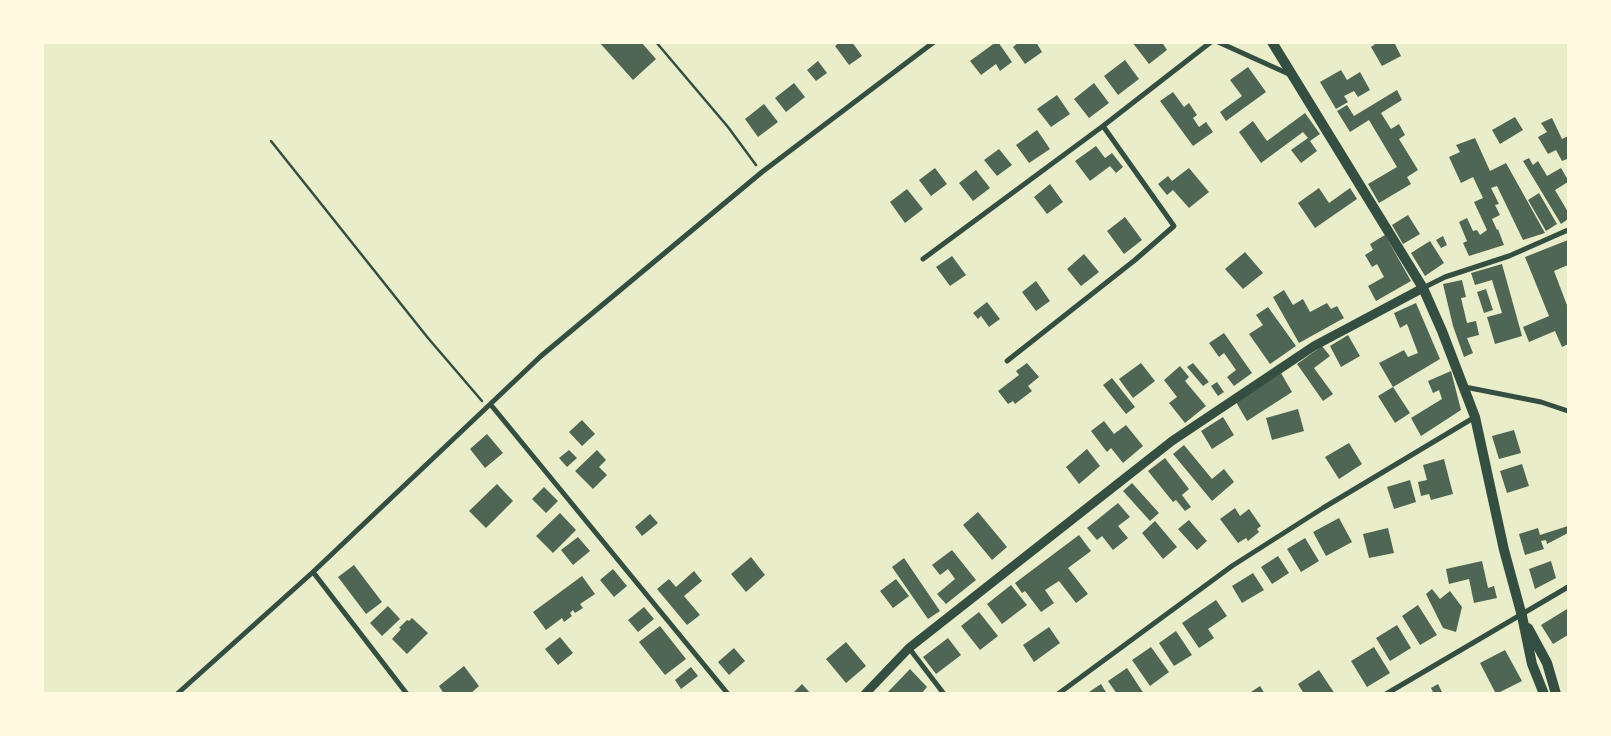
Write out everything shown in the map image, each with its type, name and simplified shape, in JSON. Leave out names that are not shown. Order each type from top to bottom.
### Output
[{"type":"main road","points":[[1272,42],[1423,288],[1465,387],[1475,417],[1504,550],[1522,616],[1532,664],[1544,694]]},
{"type":"main road","points":[[1522,616],[1547,663],[1556,694]]},
{"type":"street","points":[[178,694],[313,572],[562,338],[762,172],[934,42]]},
{"type":"street","points":[[923,259],[1103,126],[1211,42]]},
{"type":"street","points":[[1218,42],[1294,77]]},
{"type":"street","points":[[1007,361],[1135,260],[1174,226],[1103,126]]},
{"type":"street","points":[[864,694],[909,648],[1172,441],[1314,346],[1445,276],[1509,256],[1568,230]]},
{"type":"street","points":[[1465,387],[1541,402],[1568,411]]},
{"type":"street","points":[[489,407],[728,694]]},
{"type":"street","points":[[1058,694],[1232,566],[1323,508],[1475,417]]},
{"type":"street","points":[[313,572],[407,694]]},
{"type":"street","points":[[1386,694],[1522,616],[1568,587]]},
{"type":"street","points":[[909,648],[944,694]]},
{"type":"path","points":[[656,42],[728,127],[762,172]]},
{"type":"path","points":[[271,141],[428,338],[489,407]]},
{"type":"building","points":[[599,42],[641,42],[656,59],[633,80]]},
{"type":"building","points":[[840,42],[852,42],[862,56],[849,65],[835,46]]},
{"type":"building","points":[[998,42],[1012,62],[1000,71],[996,64],[981,75],[970,61]]},
{"type":"building","points":[[1019,42],[1036,42],[1042,52],[1025,64],[1013,47]]},
{"type":"building","points":[[1132,42],[1162,42],[1167,50],[1149,64]]},
{"type":"building","points":[[1378,42],[1394,42],[1401,56],[1382,66],[1371,47]]},
{"type":"building","points":[[1125,60],[1139,79],[1118,95],[1104,76]]},
{"type":"building","points":[[818,61],[827,73],[816,81],[807,70]]},
{"type":"building","points":[[1248,67],[1266,92],[1226,121],[1220,112],[1242,96],[1230,80]]},
{"type":"building","points":[[1341,70],[1347,80],[1360,72],[1370,90],[1358,97],[1354,91],[1344,96],[1348,102],[1336,109],[1320,82]]},
{"type":"building","points":[[794,83],[805,97],[786,112],[775,98]]},
{"type":"building","points":[[1094,83],[1109,103],[1089,118],[1074,99]]},
{"type":"building","points":[[1397,90],[1402,100],[1381,113],[1391,129],[1399,124],[1405,135],[1399,139],[1418,170],[1407,177],[1411,184],[1379,203],[1368,184],[1397,167],[1369,120],[1350,132],[1337,111],[1347,105],[1354,116]]},
{"type":"building","points":[[1173,92],[1184,107],[1189,103],[1197,115],[1193,118],[1199,127],[1206,122],[1213,132],[1193,146],[1160,101]]},
{"type":"building","points":[[1057,95],[1070,114],[1051,127],[1037,109]]},
{"type":"building","points":[[764,104],[778,122],[758,137],[745,119]]},
{"type":"building","points":[[1305,113],[1320,134],[1310,141],[1317,151],[1301,163],[1291,150],[1308,138],[1303,132],[1261,163],[1239,132],[1253,121],[1267,141]]},
{"type":"building","points":[[1515,117],[1523,130],[1500,144],[1492,130]]},
{"type":"building","points":[[1552,118],[1562,139],[1568,136],[1568,163],[1567,159],[1562,161],[1556,150],[1548,154],[1538,137],[1547,132],[1541,123]]},
{"type":"building","points":[[1037,130],[1050,149],[1029,163],[1016,145]]},
{"type":"building","points":[[1475,138],[1490,171],[1506,163],[1545,233],[1523,240],[1497,186],[1491,188],[1499,204],[1495,205],[1500,215],[1492,219],[1504,245],[1469,256],[1463,243],[1467,241],[1459,222],[1467,218],[1473,231],[1477,230],[1480,235],[1487,230],[1474,202],[1483,198],[1473,177],[1461,183],[1449,157],[1460,152],[1456,145]]},
{"type":"building","points":[[1096,146],[1105,158],[1112,153],[1123,167],[1116,173],[1110,166],[1090,181],[1075,161]]},
{"type":"building","points":[[999,149],[1012,165],[997,176],[984,160]]},
{"type":"building","points":[[1529,158],[1533,165],[1538,161],[1547,176],[1561,168],[1568,180],[1568,182],[1555,190],[1568,212],[1568,219],[1561,224],[1523,161]]},
{"type":"building","points":[[935,168],[947,184],[931,196],[919,180]]},
{"type":"building","points":[[1189,168],[1209,192],[1189,208],[1173,190],[1167,195],[1158,184],[1168,176],[1172,181]]},
{"type":"building","points":[[976,170],[990,188],[973,201],[959,183]]},
{"type":"building","points":[[1050,184],[1063,202],[1047,214],[1034,197]]},
{"type":"building","points":[[1319,188],[1329,203],[1350,188],[1357,199],[1315,228],[1298,203]]},
{"type":"building","points":[[907,189],[923,209],[905,223],[890,202]]},
{"type":"building","points":[[1539,193],[1557,224],[1546,231],[1528,200]]},
{"type":"building","points":[[1408,215],[1420,234],[1403,244],[1392,225]]},
{"type":"building","points":[[1125,217],[1142,240],[1124,254],[1107,231]]},
{"type":"building","points":[[1385,235],[1411,281],[1376,301],[1368,286],[1384,277],[1377,264],[1372,267],[1365,255],[1373,250],[1370,244]]},
{"type":"building","points":[[1443,236],[1447,245],[1441,248],[1436,240]]},
{"type":"building","points":[[1568,240],[1568,265],[1554,271],[1568,308],[1568,344],[1562,347],[1555,331],[1529,342],[1523,327],[1549,316],[1525,257]]},
{"type":"building","points":[[1430,241],[1444,263],[1425,276],[1411,253]]},
{"type":"building","points":[[1245,252],[1263,273],[1243,289],[1225,269]]},
{"type":"building","points":[[1084,254],[1099,272],[1081,286],[1067,269]]},
{"type":"building","points":[[952,256],[966,275],[950,286],[936,267]]},
{"type":"building","points":[[1502,264],[1522,336],[1495,344],[1487,317],[1502,313],[1492,280],[1475,285],[1471,273]]},
{"type":"building","points":[[1462,280],[1466,297],[1461,298],[1467,323],[1476,321],[1479,335],[1467,338],[1473,353],[1464,357],[1453,326],[1443,284]]},
{"type":"building","points":[[1036,281],[1050,301],[1036,311],[1022,292]]},
{"type":"building","points":[[1486,289],[1493,310],[1484,313],[1477,292]]},
{"type":"building","points":[[1284,290],[1293,305],[1303,299],[1310,312],[1327,303],[1331,309],[1337,306],[1344,318],[1299,343],[1273,297]]},
{"type":"building","points":[[987,302],[1000,319],[989,327],[981,316],[978,319],[973,313]]},
{"type":"building","points":[[1416,303],[1440,359],[1393,387],[1379,363],[1404,350],[1408,357],[1418,353],[1407,324],[1400,328],[1394,313]]},
{"type":"building","points":[[1268,307],[1296,346],[1270,364],[1249,334],[1263,325],[1256,315]]},
{"type":"building","points":[[1224,333],[1252,373],[1234,386],[1227,377],[1236,370],[1224,353],[1219,357],[1209,343]]},
{"type":"building","points":[[1348,335],[1360,356],[1341,367],[1330,346]]},
{"type":"building","points":[[1322,346],[1330,356],[1314,368],[1333,394],[1323,401],[1297,364]]},
{"type":"building","points":[[1027,363],[1039,377],[1028,386],[1032,391],[1015,404],[1013,401],[1008,404],[998,391],[1019,375],[1016,371]]},
{"type":"building","points":[[1141,363],[1155,381],[1133,398],[1119,379]]},
{"type":"building","points":[[1193,363],[1209,382],[1203,386],[1187,367]]},
{"type":"building","points":[[1180,366],[1189,377],[1185,381],[1206,406],[1185,423],[1169,403],[1177,397],[1164,380]]},
{"type":"building","points":[[1451,371],[1461,410],[1421,436],[1411,418],[1442,399],[1439,390],[1433,393],[1428,381]]},
{"type":"building","points":[[1281,373],[1292,392],[1247,421],[1236,402]]},
{"type":"building","points":[[1112,378],[1135,407],[1126,414],[1103,385]]},
{"type":"building","points":[[1217,382],[1224,392],[1218,396],[1211,386]]},
{"type":"building","points":[[1393,387],[1410,413],[1395,423],[1378,396]]},
{"type":"building","points":[[1298,409],[1304,431],[1272,440],[1266,418]]},
{"type":"building","points":[[1223,417],[1234,435],[1212,449],[1201,431]]},
{"type":"building","points":[[582,420],[595,434],[582,446],[569,432]]},
{"type":"building","points":[[1104,421],[1114,434],[1126,425],[1143,446],[1123,463],[1111,448],[1107,452],[1091,431]]},
{"type":"building","points":[[1514,430],[1521,453],[1499,459],[1492,436]]},
{"type":"building","points":[[487,434],[503,453],[485,468],[470,449]]},
{"type":"building","points":[[1349,443],[1362,464],[1339,479],[1325,457]]},
{"type":"building","points":[[1184,445],[1212,479],[1224,469],[1234,482],[1212,501],[1173,454]]},
{"type":"building","points":[[1087,449],[1100,466],[1079,484],[1066,467]]},
{"type":"building","points":[[569,450],[577,458],[567,467],[559,458]]},
{"type":"building","points":[[597,450],[606,460],[599,467],[607,475],[593,489],[575,471]]},
{"type":"building","points":[[1165,458],[1189,489],[1182,495],[1191,507],[1185,511],[1176,500],[1173,502],[1148,471]]},
{"type":"building","points":[[1444,459],[1453,494],[1431,500],[1429,494],[1421,496],[1418,482],[1427,480],[1423,465]]},
{"type":"building","points":[[1522,464],[1529,486],[1507,493],[1500,471]]},
{"type":"building","points":[[1410,480],[1416,502],[1394,509],[1387,487]]},
{"type":"building","points":[[1132,483],[1159,513],[1150,521],[1123,491]]},
{"type":"building","points":[[497,484],[513,501],[486,528],[469,511]]},
{"type":"building","points":[[544,487],[558,501],[546,513],[532,499]]},
{"type":"building","points":[[1118,503],[1130,517],[1118,526],[1128,538],[1113,550],[1102,536],[1097,540],[1087,528]]},
{"type":"building","points":[[1235,508],[1240,516],[1249,509],[1261,526],[1257,529],[1259,532],[1248,541],[1246,538],[1238,543],[1220,519]]},
{"type":"building","points":[[978,512],[1007,547],[992,560],[963,525]]},
{"type":"building","points":[[560,513],[576,530],[553,553],[536,536]]},
{"type":"building","points":[[650,514],[658,523],[642,536],[635,527]]},
{"type":"building","points":[[1339,518],[1352,542],[1326,556],[1313,532]]},
{"type":"building","points":[[1189,520],[1207,541],[1197,550],[1178,529]]},
{"type":"building","points":[[1155,521],[1177,547],[1163,559],[1142,533]]},
{"type":"building","points":[[1568,526],[1568,533],[1547,544],[1546,540],[1541,541],[1544,549],[1525,555],[1519,534],[1538,528],[1540,535]]},
{"type":"building","points":[[1388,528],[1394,553],[1369,558],[1363,534]]},
{"type":"building","points":[[1079,535],[1091,551],[1068,568],[1088,594],[1076,603],[1059,581],[1045,590],[1054,603],[1041,612],[1025,591],[1022,593],[1015,583]]},
{"type":"building","points":[[578,537],[590,551],[573,565],[561,550]]},
{"type":"building","points":[[1305,538],[1319,561],[1301,572],[1287,549]]},
{"type":"building","points":[[952,550],[976,580],[946,604],[937,594],[955,579],[948,569],[940,575],[932,565]]},
{"type":"building","points":[[1278,556],[1289,573],[1272,584],[1261,567]]},
{"type":"building","points":[[751,557],[765,575],[746,592],[731,574]]},
{"type":"building","points":[[904,558],[940,611],[928,619],[892,567]]},
{"type":"building","points":[[1482,561],[1488,588],[1494,586],[1497,598],[1474,603],[1469,579],[1449,584],[1446,569]]},
{"type":"building","points":[[1551,561],[1556,578],[1535,589],[1529,569]]},
{"type":"building","points":[[354,565],[382,602],[366,614],[338,577]]},
{"type":"building","points":[[613,569],[627,586],[614,597],[600,580]]},
{"type":"building","points":[[694,571],[702,581],[684,596],[700,615],[687,625],[657,589],[669,579],[676,587]]},
{"type":"building","points":[[1253,573],[1264,590],[1242,603],[1232,586]]},
{"type":"building","points":[[582,576],[595,594],[580,604],[583,608],[575,613],[573,610],[570,613],[572,616],[564,622],[562,618],[546,630],[533,612]]},
{"type":"building","points":[[896,579],[909,596],[893,608],[880,591]]},
{"type":"building","points":[[1011,585],[1027,605],[1002,624],[987,604]]},
{"type":"building","points":[[1432,589],[1440,599],[1450,591],[1462,607],[1456,632],[1443,628],[1426,594]]},
{"type":"building","points":[[1216,600],[1227,616],[1208,629],[1214,638],[1199,648],[1182,623]]},
{"type":"building","points":[[1418,605],[1437,635],[1420,645],[1402,616]]},
{"type":"building","points":[[388,606],[400,619],[382,636],[370,623]]},
{"type":"building","points":[[644,607],[654,619],[638,632],[628,620]]},
{"type":"building","points":[[1567,609],[1568,635],[1553,644],[1541,625]]},
{"type":"building","points":[[979,612],[998,636],[980,650],[961,626]]},
{"type":"building","points":[[412,618],[428,633],[407,654],[392,639],[401,629],[399,628]]},
{"type":"building","points":[[1397,625],[1411,648],[1390,661],[1376,638]]},
{"type":"building","points":[[660,626],[686,659],[665,675],[639,642]]},
{"type":"building","points":[[1049,627],[1060,643],[1034,662],[1023,645]]},
{"type":"building","points":[[1176,631],[1192,655],[1174,666],[1159,643]]},
{"type":"building","points":[[560,637],[573,653],[558,665],[545,649]]},
{"type":"building","points":[[948,638],[961,655],[936,674],[923,657]]},
{"type":"building","points":[[846,642],[866,666],[846,683],[826,659]]},
{"type":"building","points":[[1151,647],[1169,672],[1150,686],[1132,660]]},
{"type":"building","points":[[1374,647],[1390,673],[1367,687],[1351,661]]},
{"type":"building","points":[[734,648],[745,661],[729,675],[718,662]]},
{"type":"building","points":[[1505,650],[1522,681],[1496,694],[1480,663]]},
{"type":"building","points":[[464,666],[479,686],[470,694],[444,694],[439,686]]},
{"type":"building","points":[[691,667],[698,676],[681,689],[675,680]]},
{"type":"building","points":[[1127,668],[1144,694],[1117,694],[1108,681]]},
{"type":"building","points":[[910,669],[927,687],[921,694],[886,694]]},
{"type":"building","points":[[1319,670],[1335,694],[1304,694],[1298,684]]},
{"type":"building","points":[[802,684],[811,694],[792,694]]},
{"type":"building","points":[[1101,684],[1107,694],[1086,694]]},
{"type":"building","points":[[1438,684],[1443,694],[1434,694],[1431,688]]},
{"type":"building","points":[[1260,686],[1265,694],[1248,694]]}]
